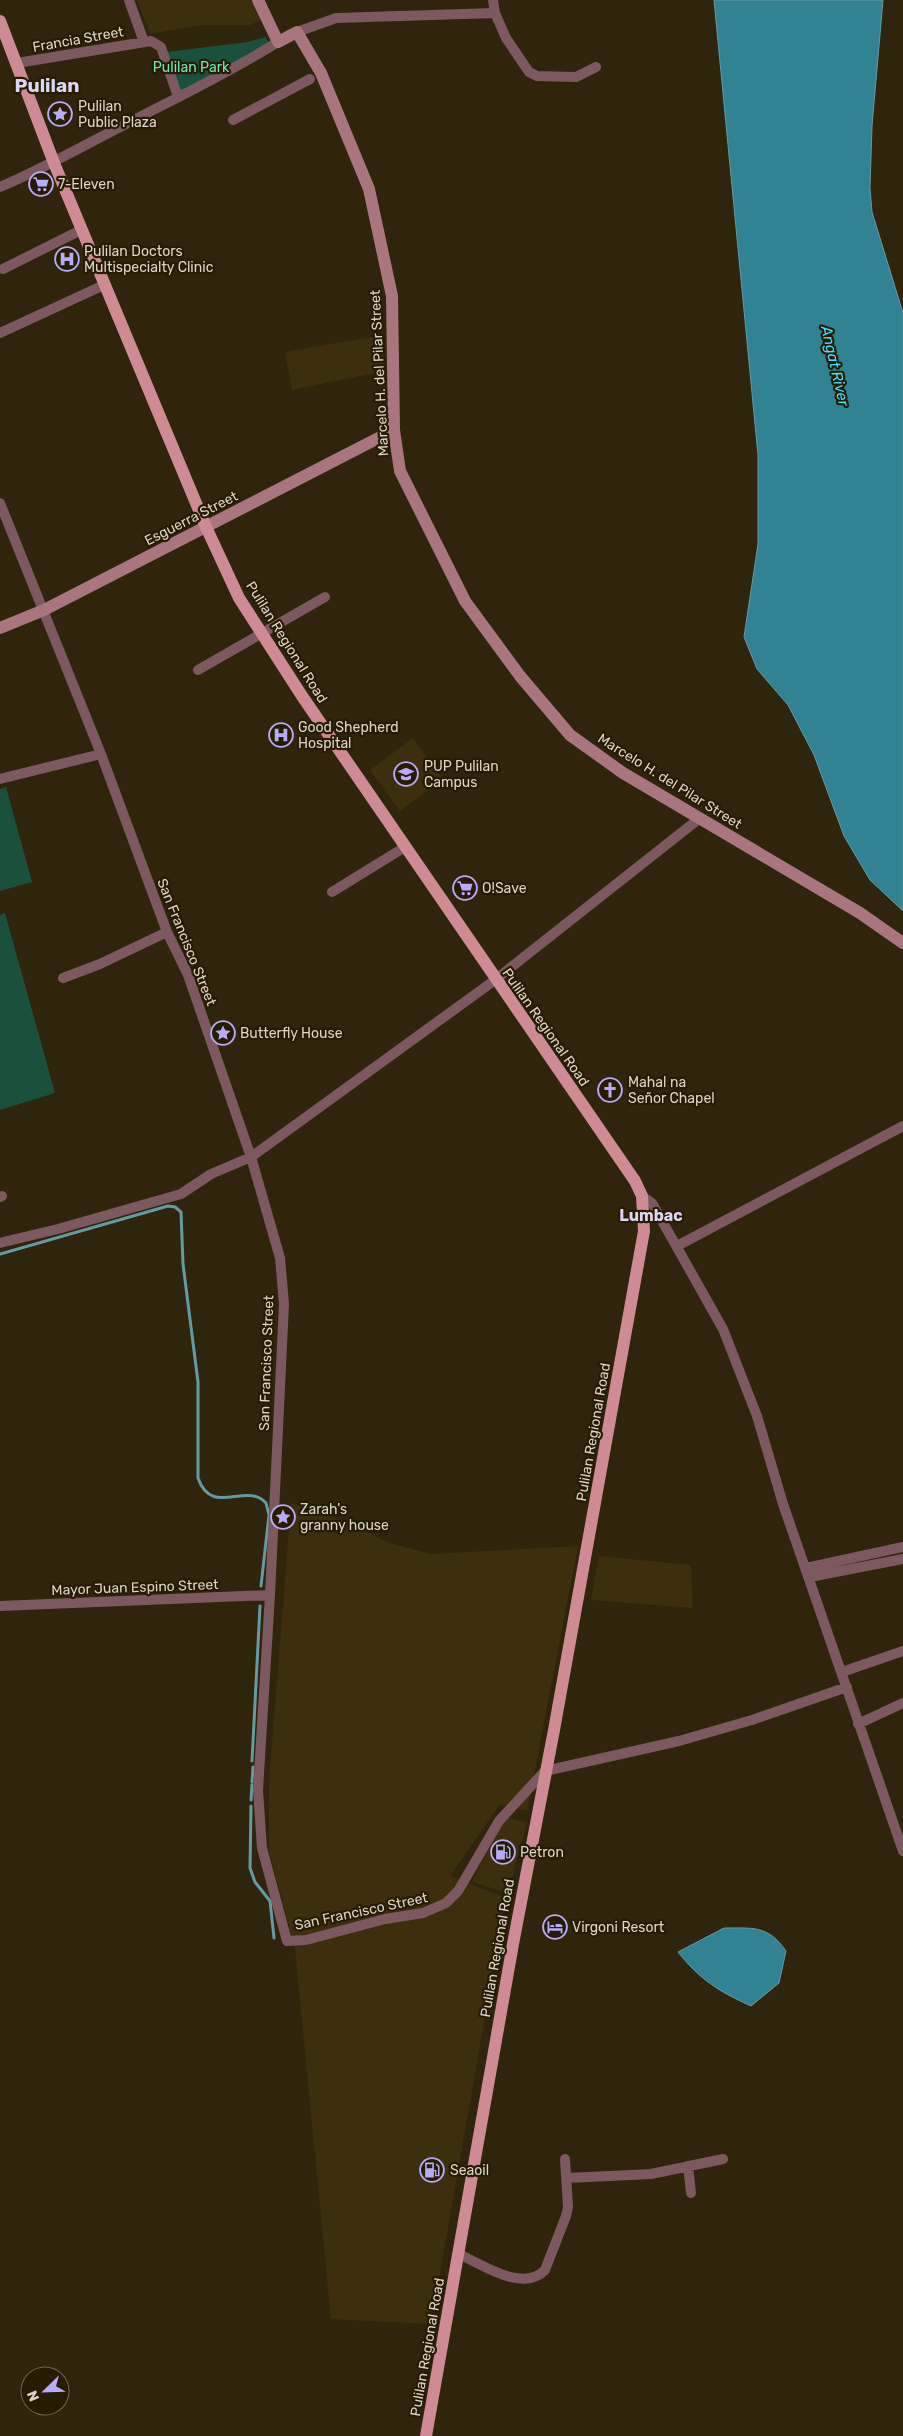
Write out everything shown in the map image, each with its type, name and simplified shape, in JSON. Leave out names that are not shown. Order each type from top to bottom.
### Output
[{"type":"main road","name":"Pulilan Regional Road","points":[[0,21],[81,230],[206,527],[239,598],[495,980],[635,1181],[642,1196],[644,1231],[426,2436]]},
{"type":"street","points":[[129,0],[144,42],[152,41],[161,47],[178,97]]},
{"type":"street","points":[[258,0],[278,42]]},
{"type":"street","points":[[493,0],[495,13],[506,38],[529,72],[537,76],[576,77],[596,67]]},
{"type":"street","points":[[0,187],[54,164],[178,97],[233,70],[297,32],[336,18],[495,13]]},
{"type":"street","name":"Marcelo H. del Pilar Street","points":[[297,32],[314,76],[370,189],[392,296],[394,430],[400,471],[465,601],[520,676],[570,735],[623,773],[860,913],[903,943]]},
{"type":"street","name":"Francia Street","points":[[17,63],[144,42]]},
{"type":"street","points":[[233,120],[314,76]]},
{"type":"street","points":[[2,269],[81,230]]},
{"type":"street","points":[[0,333],[104,285]]},
{"type":"street","name":"Esguerra Street","points":[[0,628],[44,610],[394,430]]},
{"type":"street","name":"San Francisco Street","points":[[0,503],[101,754],[167,932],[188,976],[251,1158],[280,1258],[284,1304],[270,1595],[259,1744],[258,1796],[262,1848],[287,1940],[306,1940],[385,1919],[423,1914],[446,1903],[458,1891],[498,1821],[545,1771]]},
{"type":"street","points":[[198,670],[325,597]]},
{"type":"street","points":[[0,779],[101,754]]},
{"type":"street","points":[[0,1243],[181,1194],[211,1174],[251,1158],[495,980],[700,818]]},
{"type":"street","points":[[332,892],[405,847]]},
{"type":"street","points":[[63,978],[100,964],[167,932]]},
{"type":"street","points":[[677,1246],[903,1126]]},
{"type":"street","points":[[642,1196],[652,1203],[723,1329],[757,1416],[783,1504],[903,1851]]},
{"type":"street","points":[[808,1573],[903,1547]]},
{"type":"street","points":[[808,1573],[903,1559]]},
{"type":"street","name":"Mayor Juan Espino Street","points":[[0,1606],[270,1595]]},
{"type":"street","points":[[842,1672],[903,1650]]},
{"type":"street","points":[[545,1771],[678,1740],[752,1720],[847,1687]]},
{"type":"street","points":[[858,1724],[903,1704]]},
{"type":"street","points":[[459,2254],[511,2278],[522,2280],[539,2276],[545,2270],[566,2216],[566,2159]]},
{"type":"street","points":[[567,2178],[634,2176],[723,2159]]},
{"type":"street","points":[[688,2166],[690,2193]]},
{"type":"shaded area","points":[[137,0],[253,0],[262,20],[250,25],[201,25],[150,34]]},
{"type":"shaded area","points":[[383,335],[384,371],[292,390],[285,352]]},
{"type":"shaded area","name":"PUP Pulilan Campus","points":[[413,738],[443,779],[400,811],[370,770]]},
{"type":"shaded area","points":[[291,1503],[352,1524],[389,1543],[431,1554],[578,1546],[527,1811],[500,1804],[450,1876],[506,1898],[431,2324],[331,2319],[295,1949],[269,1850],[269,1783]]},
{"type":"shaded area","points":[[599,1556],[691,1565],[693,1608],[591,1600]]},
{"type":"shaded area","name":"Petron","points":[[505,1817],[527,1822],[508,1893],[472,1882]]},
{"type":"green space","name":"Pulilan Park","points":[[266,37],[269,45],[182,91],[178,91],[167,52],[248,42]]},
{"type":"green space","points":[[6,787],[32,882],[0,891],[0,789]]},
{"type":"green space","points":[[5,913],[55,1093],[0,1110],[0,915]]},
{"type":"water","name":"Angat River","points":[[714,0],[883,0],[872,126],[870,188],[872,212],[903,313],[903,911],[870,880],[844,836],[814,755],[788,705],[757,669],[744,637],[758,544],[758,455]]},
{"type":"water","points":[[724,1928],[752,1928],[766,1932],[773,1936],[786,1951],[779,1983],[751,2006],[711,1984],[694,1970],[678,1952]]},
{"type":"waterway","points":[[0,1254],[168,1206],[175,1207],[181,1212],[183,1264],[198,1382],[198,1478],[204,1490],[212,1496],[220,1498],[249,1495],[258,1497],[266,1503],[269,1515],[261,1586]]},
{"type":"waterway","points":[[252,1761],[260,1606]]},
{"type":"waterway","points":[[252,1782],[253,1767]]},
{"type":"waterway","points":[[251,1800],[252,1785]]},
{"type":"waterway","points":[[251,1806],[250,1868],[255,1882],[270,1901],[274,1938]]},
{"type":"place","name":"Pulilan Public Plaza","points":[[60,114]]},
{"type":"place","name":"7-Eleven","points":[[41,184]]},
{"type":"place","name":"Pulilan Doctors Multispecialty Clinic","points":[[67,259]]},
{"type":"place","name":"Good Shepherd Hospital","points":[[281,735]]},
{"type":"place","name":"PUP Pulilan Campus","points":[[406,774]]},
{"type":"place","name":"O!Save","points":[[465,888]]},
{"type":"place","name":"Butterfly House","points":[[223,1033]]},
{"type":"place","name":"Mahal na Señor Chapel","points":[[610,1090]]},
{"type":"place","name":"Zarah's granny house","points":[[283,1517]]},
{"type":"place","name":"Petron","points":[[503,1852]]},
{"type":"place","name":"Virgoni Resort","points":[[555,1927]]},
{"type":"place","name":"Seaoil","points":[[432,2170]]},
{"type":"district","name":"Pulilan","points":[[47,85]]},
{"type":"district","name":"Lumbac","points":[[651,1215]]}]
